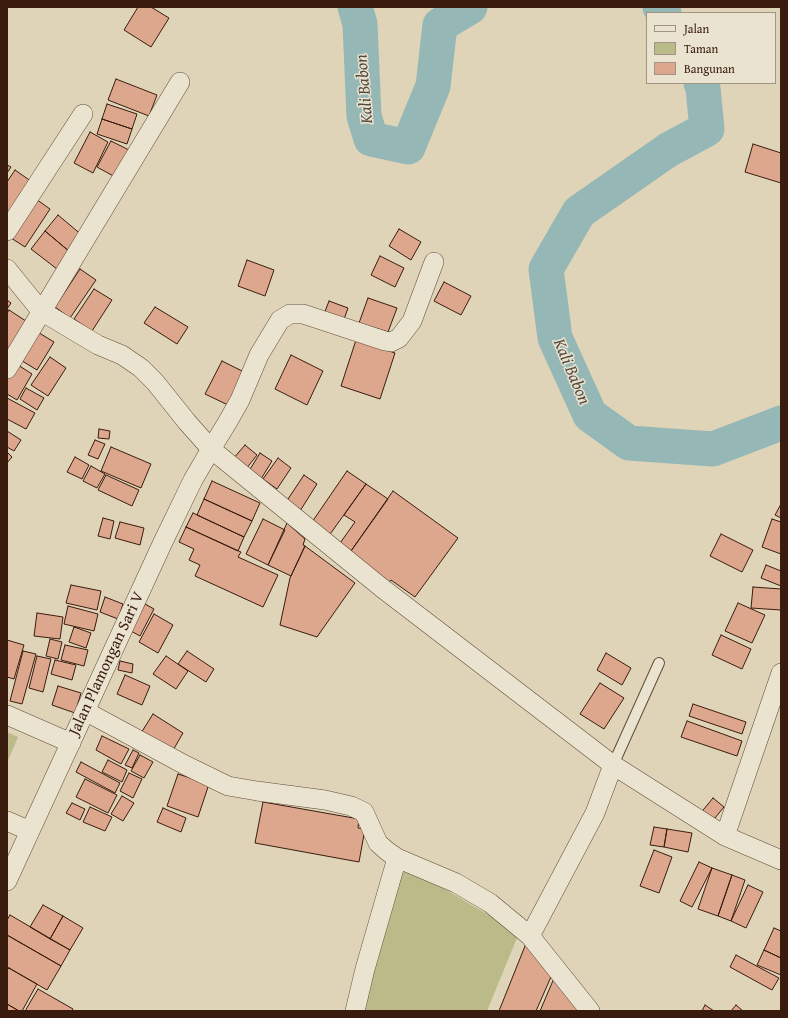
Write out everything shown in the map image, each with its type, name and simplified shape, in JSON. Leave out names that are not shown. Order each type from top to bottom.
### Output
[{"type":"street","points":[[7,369],[180,82]]},
{"type":"street","points":[[7,231],[83,114]]},
{"type":"street","name":"Jalan Plamongan Sari V","points":[[7,881],[193,480],[240,400],[259,355],[280,320],[290,314],[302,314],[391,342],[399,338],[412,321],[434,262]]},
{"type":"street","points":[[7,269],[41,311],[98,345],[122,355],[141,368],[155,382],[211,449],[382,588],[613,765],[725,836],[781,860]]},
{"type":"street","points":[[725,836],[781,673]]},
{"type":"street","points":[[85,711],[171,758],[228,786],[325,800],[360,809],[364,812],[378,843],[387,852],[397,858],[456,883],[490,903],[530,936],[590,1011]]},
{"type":"street","points":[[7,715],[71,743]]},
{"type":"street","points":[[530,936],[595,813],[613,765]]},
{"type":"street","points":[[7,821],[30,831]]},
{"type":"street","points":[[355,1011],[397,858]]},
{"type":"lane","points":[[613,765],[659,663]]},
{"type":"green space","points":[[7,732],[18,737],[7,763]]},
{"type":"green space","points":[[404,865],[519,933],[487,1011],[363,1011]]},
{"type":"building","points":[[138,7],[151,7],[169,18],[151,47],[124,30]]},
{"type":"building","points":[[116,79],[157,95],[149,116],[108,100]]},
{"type":"building","points":[[107,104],[137,114],[132,129],[102,119]]},
{"type":"building","points":[[102,119],[132,129],[127,144],[97,134]]},
{"type":"building","points":[[90,132],[108,142],[93,173],[74,163]]},
{"type":"building","points":[[111,141],[131,151],[117,178],[97,167]]},
{"type":"building","points":[[753,144],[781,153],[781,183],[745,172]]},
{"type":"building","points":[[7,165],[11,167],[7,173]]},
{"type":"building","points":[[15,170],[35,184],[7,227],[7,182]]},
{"type":"building","points":[[36,199],[50,209],[25,247],[11,238]]},
{"type":"building","points":[[58,215],[83,236],[70,252],[45,231]]},
{"type":"building","points":[[399,229],[421,242],[411,260],[389,246]]},
{"type":"building","points":[[45,231],[70,252],[57,269],[31,249]]},
{"type":"building","points":[[380,256],[404,268],[395,287],[371,275]]},
{"type":"building","points":[[247,260],[274,270],[265,296],[238,286]]},
{"type":"building","points":[[80,269],[96,280],[70,318],[55,307]]},
{"type":"building","points":[[444,282],[471,296],[461,315],[434,301]]},
{"type":"building","points":[[94,289],[112,300],[92,331],[74,319]]},
{"type":"building","points":[[368,298],[397,308],[388,332],[359,323]]},
{"type":"building","points":[[7,300],[11,303],[7,309]]},
{"type":"building","points":[[329,301],[348,308],[343,322],[324,314]]},
{"type":"building","points":[[155,307],[188,327],[177,344],[144,323]]},
{"type":"building","points":[[9,310],[29,323],[7,352],[7,313]]},
{"type":"building","points":[[36,331],[54,342],[37,370],[19,359]]},
{"type":"building","points":[[356,340],[395,353],[380,399],[341,386]]},
{"type":"building","points":[[291,355],[323,371],[307,405],[275,389]]},
{"type":"building","points":[[50,357],[66,368],[48,396],[31,385]]},
{"type":"building","points":[[222,361],[244,372],[228,405],[205,394]]},
{"type":"building","points":[[15,363],[32,374],[17,400],[7,394],[7,377]]},
{"type":"building","points":[[26,388],[44,398],[37,410],[20,399]]},
{"type":"building","points":[[7,398],[35,413],[26,429],[7,419]]},
{"type":"building","points":[[99,429],[110,431],[109,439],[98,438]]},
{"type":"building","points":[[7,431],[21,440],[14,451],[7,447]]},
{"type":"building","points":[[95,440],[105,444],[98,459],[88,455]]},
{"type":"building","points":[[245,445],[257,455],[246,469],[233,459]]},
{"type":"building","points":[[111,447],[151,464],[141,488],[101,471]]},
{"type":"building","points":[[7,452],[12,457],[7,463]]},
{"type":"building","points":[[260,453],[272,461],[261,479],[249,471]]},
{"type":"building","points":[[75,457],[89,465],[82,479],[67,472]]},
{"type":"building","points":[[278,458],[291,468],[277,489],[263,479]]},
{"type":"building","points":[[91,466],[105,474],[97,488],[83,481]]},
{"type":"building","points":[[347,471],[366,484],[328,537],[310,525]]},
{"type":"building","points":[[106,475],[139,490],[132,506],[98,490]]},
{"type":"building","points":[[304,475],[317,484],[300,511],[286,502]]},
{"type":"building","points":[[212,481],[260,503],[252,521],[204,499]]},
{"type":"building","points":[[366,484],[388,499],[351,551],[338,546],[355,522],[344,515]]},
{"type":"building","points":[[393,491],[458,538],[415,597],[391,580],[387,585],[351,551]]},
{"type":"building","points":[[204,499],[252,521],[244,537],[197,515]]},
{"type":"building","points":[[781,504],[781,518],[775,515]]},
{"type":"building","points":[[193,513],[244,537],[238,551],[186,527]]},
{"type":"building","points":[[103,518],[114,521],[110,539],[98,536]]},
{"type":"building","points":[[263,519],[285,530],[268,565],[246,554]]},
{"type":"building","points":[[772,519],[781,522],[781,554],[762,547]]},
{"type":"building","points":[[120,522],[144,528],[140,545],[115,538]]},
{"type":"building","points":[[287,523],[305,539],[303,545],[305,546],[291,576],[268,565]]},
{"type":"building","points":[[186,527],[241,552],[238,557],[278,575],[263,607],[195,576],[200,565],[189,560],[194,549],[179,542]]},
{"type":"building","points":[[721,534],[753,550],[742,572],[710,556]]},
{"type":"building","points":[[305,546],[355,583],[317,637],[280,625],[290,578]]},
{"type":"building","points":[[766,565],[781,571],[781,586],[761,578]]},
{"type":"building","points":[[71,585],[101,591],[97,610],[66,603]]},
{"type":"building","points":[[753,587],[781,589],[781,610],[751,608]]},
{"type":"building","points":[[105,597],[123,604],[118,619],[100,612]]},
{"type":"building","points":[[738,603],[765,615],[752,643],[725,631]]},
{"type":"building","points":[[145,604],[154,609],[140,636],[131,631]]},
{"type":"building","points":[[68,606],[98,614],[94,631],[64,624]]},
{"type":"building","points":[[37,613],[63,617],[60,639],[34,636]]},
{"type":"building","points":[[154,614],[173,625],[158,653],[139,642]]},
{"type":"building","points":[[74,627],[91,633],[86,648],[69,642]]},
{"type":"building","points":[[721,635],[751,649],[742,669],[712,655]]},
{"type":"building","points":[[50,639],[62,642],[58,659],[46,656]]},
{"type":"building","points":[[7,640],[24,645],[14,679],[7,677]]},
{"type":"building","points":[[65,645],[88,650],[84,666],[61,660]]},
{"type":"building","points":[[23,651],[36,654],[22,704],[10,701]]},
{"type":"building","points":[[187,651],[214,669],[206,682],[178,664]]},
{"type":"building","points":[[606,653],[631,668],[622,685],[597,670]]},
{"type":"building","points":[[37,656],[51,659],[43,692],[29,688]]},
{"type":"building","points":[[166,656],[188,671],[176,689],[153,674]]},
{"type":"building","points":[[55,660],[76,665],[72,680],[51,674]]},
{"type":"building","points":[[120,661],[133,664],[132,673],[118,670]]},
{"type":"building","points":[[125,675],[150,686],[142,705],[117,694]]},
{"type":"building","points":[[600,683],[624,698],[604,729],[580,714]]},
{"type":"building","points":[[58,686],[81,693],[75,713],[52,705]]},
{"type":"building","points":[[693,704],[746,722],[742,734],[689,716]]},
{"type":"building","points":[[153,714],[183,733],[172,752],[141,733]]},
{"type":"building","points":[[687,721],[742,741],[737,756],[681,737]]},
{"type":"building","points":[[102,736],[129,749],[121,764],[96,750]]},
{"type":"building","points":[[133,750],[139,753],[132,768],[125,765]]},
{"type":"building","points":[[140,755],[153,762],[144,778],[131,771]]},
{"type":"building","points":[[108,760],[127,770],[122,782],[102,772]]},
{"type":"building","points":[[81,762],[120,783],[115,793],[76,772]]},
{"type":"building","points":[[129,773],[142,779],[133,798],[120,791]]},
{"type":"building","points":[[178,774],[209,784],[198,817],[167,806]]},
{"type":"building","points":[[85,779],[117,795],[108,813],[76,797]]},
{"type":"building","points":[[122,796],[134,803],[123,821],[111,814]]},
{"type":"building","points":[[713,798],[724,807],[710,824],[699,815]]},
{"type":"building","points":[[263,802],[359,819],[358,828],[365,829],[359,862],[255,843]]},
{"type":"building","points":[[72,803],[85,809],[80,820],[66,813]]},
{"type":"building","points":[[90,807],[112,817],[105,831],[83,822]]},
{"type":"building","points":[[163,808],[186,818],[181,832],[157,822]]},
{"type":"building","points":[[654,827],[667,829],[664,847],[650,845]]},
{"type":"building","points":[[667,829],[692,833],[688,852],[664,847]]},
{"type":"building","points":[[654,850],[672,857],[659,893],[640,886]]},
{"type":"building","points":[[699,862],[712,868],[692,907],[680,901]]},
{"type":"building","points":[[712,868],[732,875],[718,916],[698,909]]},
{"type":"building","points":[[732,875],[745,880],[731,921],[718,916]]},
{"type":"building","points":[[748,885],[763,892],[746,928],[731,921]]},
{"type":"building","points":[[43,905],[63,916],[50,939],[30,927]]},
{"type":"building","points":[[10,915],[70,950],[61,966],[7,935],[7,920]]},
{"type":"building","points":[[63,916],[83,928],[70,950],[50,939]]},
{"type":"building","points":[[774,928],[781,931],[781,958],[764,950]]},
{"type":"building","points":[[7,935],[61,966],[47,990],[7,967]]},
{"type":"building","points":[[529,936],[554,970],[536,1011],[499,1011]]},
{"type":"building","points":[[764,950],[781,958],[781,975],[757,965]]},
{"type":"building","points":[[736,955],[779,978],[772,990],[730,967]]},
{"type":"building","points":[[9,968],[37,984],[22,1011],[19,1011],[7,1004],[7,970]]},
{"type":"building","points":[[555,976],[581,1011],[540,1011]]},
{"type":"building","points":[[38,989],[73,1009],[72,1011],[25,1011]]},
{"type":"building","points":[[7,1004],[19,1011],[7,1011]]},
{"type":"building","points":[[705,1005],[714,1011],[702,1011]]},
{"type":"building","points":[[736,1005],[743,1011],[731,1011]]},
{"type":"waterway","name":"Kali Babon","points":[[355,7],[360,24],[364,116],[371,139],[408,147],[433,86],[440,25],[470,7]]},
{"type":"waterway","name":"Kali Babon","points":[[660,7],[663,12]]},
{"type":"waterway","name":"Kali Babon","points":[[701,84],[707,129],[668,150],[579,212],[546,269],[555,338],[590,415],[629,443],[713,449],[781,423]]}]
